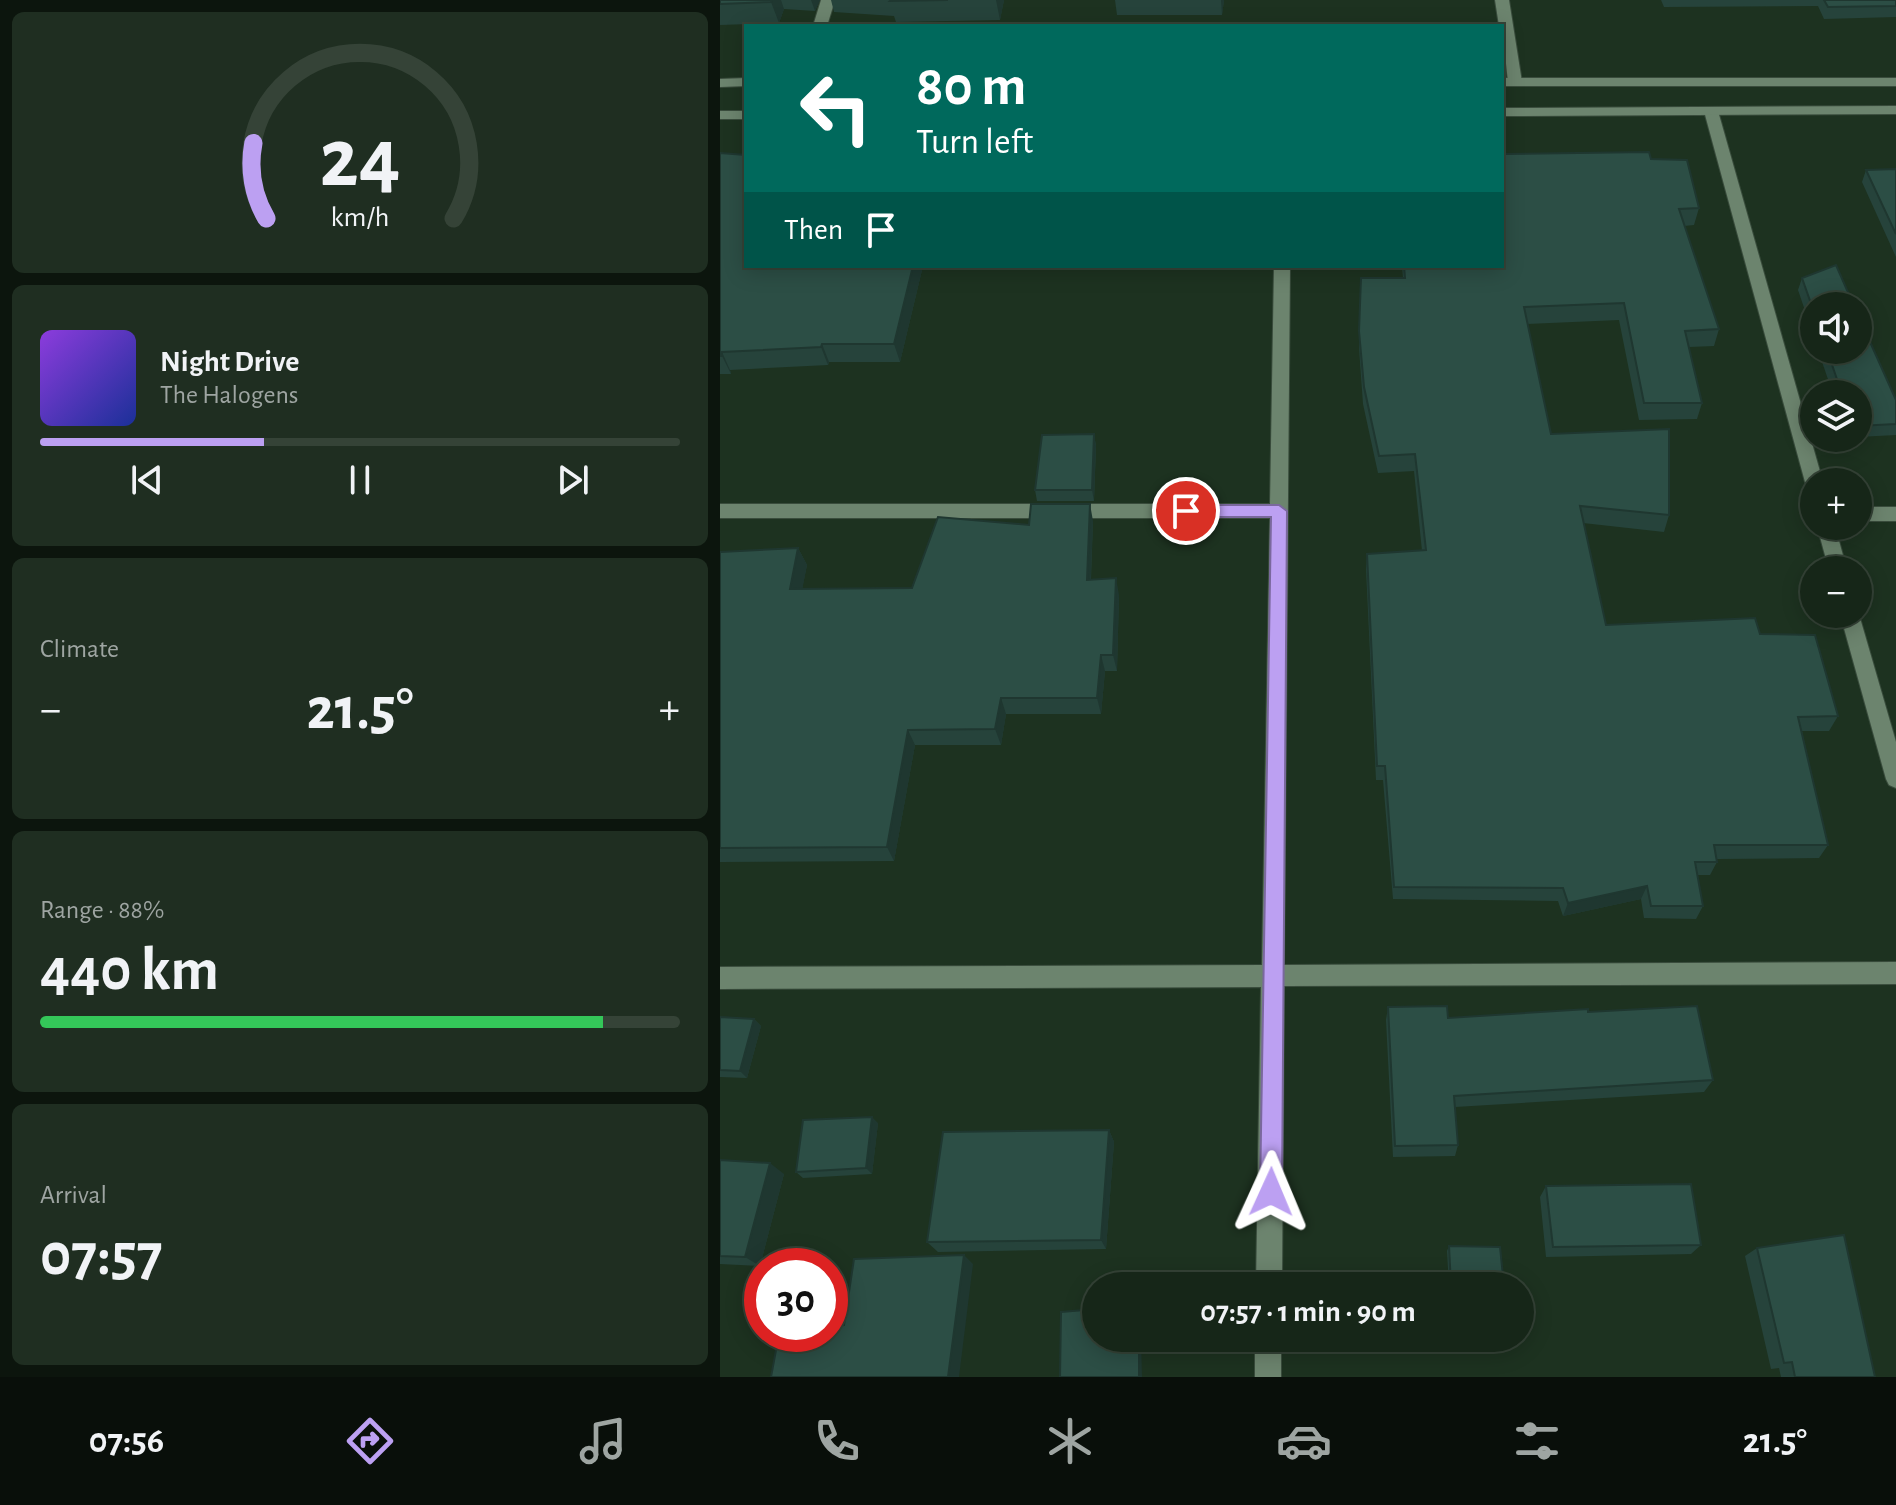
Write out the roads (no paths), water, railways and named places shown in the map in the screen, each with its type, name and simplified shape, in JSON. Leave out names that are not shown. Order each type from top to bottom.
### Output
[{"type":"street","points":[[821,24],[828,0]]},
{"type":"street","points":[[1502,0],[1504,24]]},
{"type":"street","points":[[1504,27],[1508,82],[1896,82]]},
{"type":"street","points":[[720,83],[744,82]]},
{"type":"street","points":[[1504,112],[1896,110]]},
{"type":"street","points":[[1711,111],[1810,468]]},
{"type":"street","points":[[720,115],[744,115]]},
{"type":"street","points":[[1269,1272],[1282,268]]},
{"type":"street","points":[[720,511],[1279,511]]},
{"type":"street","points":[[1872,514],[1896,514]]},
{"type":"street","points":[[1854,628],[1896,779]]},
{"type":"street","points":[[720,978],[1896,973]]},
{"type":"street","points":[[1268,1352],[1268,1377]]}]
